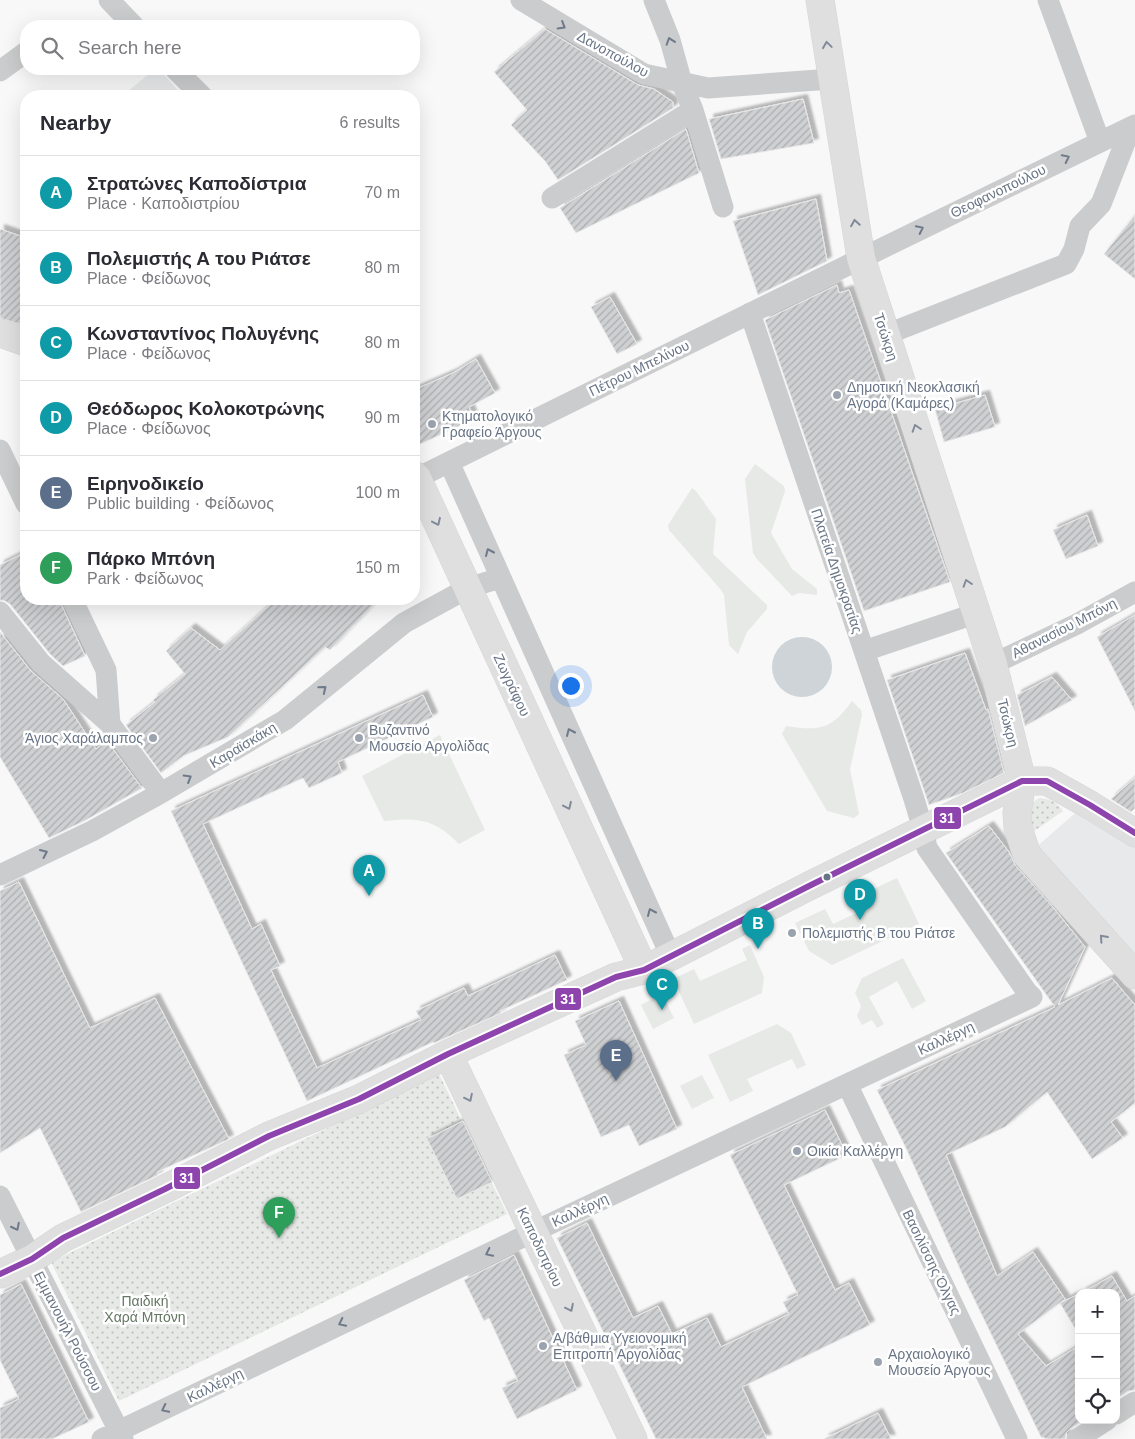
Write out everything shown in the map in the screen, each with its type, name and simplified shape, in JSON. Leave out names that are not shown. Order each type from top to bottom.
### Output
[{"type":"main road","name":"Τσώκρη","points":[[820,0],[861,258],[993,664],[1022,781]]},
{"type":"main road","points":[[0,333],[20,340]]},
{"type":"main road","name":"Ζωγράφου","points":[[420,487],[644,970]]},
{"type":"main road","points":[[1022,781],[1017,813],[1018,828],[1027,854],[1135,975]]},
{"type":"main road","points":[[0,1274],[32,1259],[63,1238],[269,1136],[360,1099],[448,1054],[616,976],[644,970],[1022,781],[1047,781],[1090,805],[1135,834]]},
{"type":"main road","name":"Καποδιστρίου","points":[[448,1054],[633,1439]]},
{"type":"street","points":[[109,0],[128,20]]},
{"type":"street","name":"Δανοπούλου","points":[[520,0],[644,74],[708,88],[832,79]]},
{"type":"street","points":[[654,0],[670,40],[682,83],[723,207]]},
{"type":"street","points":[[1048,0],[1100,142]]},
{"type":"street","points":[[0,71],[20,56]]},
{"type":"street","points":[[181,75],[196,90]]},
{"type":"street","points":[[552,198],[692,110]]},
{"type":"street","points":[[885,335],[1066,264],[1074,250],[1080,226],[1101,204],[1133,126]]},
{"type":"street","name":"Θεοφανοπούλου","points":[[861,258],[1133,126]]},
{"type":"street","name":"Πέτρου Μπελίνου","points":[[420,475],[861,258]]},
{"type":"street","name":"Πλατεία Δημοκρατίας","points":[[750,313],[923,829],[927,848],[1032,997]]},
{"type":"street","points":[[0,450],[20,492]]},
{"type":"street","points":[[448,462],[671,957]]},
{"type":"street","points":[[468,588],[500,578]]},
{"type":"street","name":"Καραϊσκάκη","points":[[0,874],[92,831],[285,720],[404,622],[468,588]]},
{"type":"street","name":"Αθανασίου Μπόνη","points":[[993,664],[1077,624],[1135,592]]},
{"type":"street","points":[[75,605],[106,670],[110,724]]},
{"type":"street","points":[[0,612],[41,664],[110,724],[161,793]]},
{"type":"street","points":[[864,651],[977,613]]},
{"type":"street","points":[[557,781],[586,767]]},
{"type":"street","name":"Καλλέργη","points":[[115,1436],[533,1232],[1032,997]]},
{"type":"street","name":"Βασιλίσσης Όλγας","points":[[847,1084],[1017,1439]]},
{"type":"street","name":"Εμμανουήλ Ρούσσου","points":[[0,1196],[32,1259],[115,1436]]},
{"type":"street","points":[[1120,1411],[1135,1402]]},
{"type":"street","points":[[1077,1439],[1101,1424]]},
{"type":"shaded area","points":[[148,75],[164,75],[178,90],[129,90]]},
{"type":"shaded area","points":[[796,637],[808,637],[824,645],[830,655],[832,667],[830,679],[824,689],[808,697],[796,697],[780,689],[772,673],[772,661],[780,645]]},
{"type":"shaded area","points":[[1081,808],[1135,833],[1135,975],[1027,855]]},
{"type":"green space","points":[[755,464],[784,486],[785,491],[771,533],[792,569],[817,589],[817,595],[799,593],[792,596],[753,553],[745,479]]},
{"type":"green space","points":[[692,488],[716,519],[713,554],[767,605],[767,609],[747,632],[738,654],[729,645],[724,595],[669,530],[668,525]]},
{"type":"green space","points":[[852,701],[861,710],[862,715],[850,769],[859,814],[854,818],[827,811],[782,734],[786,726],[816,728],[831,723],[845,711]]},
{"type":"green space","points":[[440,735],[485,830],[459,844],[442,829],[425,822],[407,819],[384,821],[362,776]]},
{"type":"green space","points":[[1040,798],[1053,802],[1063,811],[1033,832],[1029,818],[1030,808]]},
{"type":"green space","points":[[897,878],[919,924],[832,965],[809,951],[795,923],[825,909],[833,924],[869,907],[863,894]]},
{"type":"green space","points":[[750,945],[764,977],[762,993],[694,1024],[673,979],[694,969],[700,981],[747,960],[742,949]]},
{"type":"green space","points":[[903,958],[926,1001],[912,1009],[897,981],[869,997],[884,1024],[877,1028],[872,1020],[862,1025],[857,1016],[861,1006],[855,993],[862,978]]},
{"type":"green space","points":[[662,994],[674,1018],[653,1029],[641,1005]]},
{"type":"green space","points":[[777,1024],[791,1033],[806,1065],[797,1069],[792,1059],[747,1079],[753,1091],[730,1102],[708,1055]]},
{"type":"green space","name":"Παιδική Χαρά Μπόνη","points":[[439,1074],[507,1214],[119,1401],[51,1262]]},
{"type":"green space","points":[[702,1075],[714,1098],[692,1109],[680,1086]]},
{"type":"building","points":[[545,29],[638,85],[654,89],[673,102],[673,108],[558,180],[545,161],[511,125],[527,110],[494,72]]},
{"type":"building","points":[[803,99],[814,143],[721,159],[709,119]]},
{"type":"building","points":[[686,129],[699,173],[576,233],[560,208]]},
{"type":"building","points":[[816,199],[827,261],[758,295],[733,221]]},
{"type":"building","points":[[1135,215],[1135,279],[1104,254]]},
{"type":"building","points":[[0,229],[20,236],[20,324],[0,318]]},
{"type":"building","name":"Δημοτική Νεοκλασική Αγορά (Καμάρες)","points":[[837,285],[839,293],[849,290],[950,582],[864,611],[765,320]]},
{"type":"building","points":[[610,297],[637,344],[617,354],[591,307]]},
{"type":"building","points":[[476,359],[495,393],[469,407],[474,419],[420,444],[420,387],[453,373]]},
{"type":"building","points":[[985,395],[995,427],[944,442],[935,409]]},
{"type":"building","points":[[1087,515],[1098,546],[1066,559],[1053,530]]},
{"type":"building","points":[[20,555],[20,605],[61,605],[85,656],[63,666],[50,654],[10,604],[0,600],[0,565]]},
{"type":"building","points":[[269,605],[373,605],[330,650],[325,647],[228,737],[183,756],[161,773],[126,725],[155,702],[153,700],[185,674],[166,651],[191,628],[220,650]]},
{"type":"building","points":[[1135,615],[1135,711],[1097,637]]},
{"type":"building","points":[[0,632],[31,671],[63,699],[96,749],[107,741],[142,788],[86,820],[49,838],[0,757]]},
{"type":"building","points":[[965,653],[986,710],[988,709],[1004,773],[963,793],[929,805],[887,680]]},
{"type":"building","points":[[1052,677],[1072,700],[1025,726],[1017,695]]},
{"type":"building","points":[[423,695],[433,717],[338,762],[342,773],[309,788],[303,778],[203,824],[252,929],[261,924],[280,966],[271,970],[317,1068],[421,1020],[416,1011],[464,988],[468,996],[555,955],[567,980],[500,1011],[501,1013],[433,1042],[307,1101],[171,811]]},
{"type":"building","points":[[1135,778],[1135,808],[1131,812],[1111,799]]},
{"type":"building","points":[[989,826],[1009,852],[1015,865],[1052,906],[1085,947],[1058,1005],[1112,978],[1135,1005],[1135,1103],[1111,1122],[1123,1138],[1092,1159],[1047,1092],[1005,1127],[946,1155],[997,1276],[1033,1252],[1065,1299],[1018,1334],[1046,1366],[1075,1348],[1075,1424],[1077,1424],[1066,1433],[1065,1439],[1041,1437],[964,1278],[906,1148],[877,1090],[1055,1007],[946,853]]},
{"type":"building","points":[[19,882],[90,1028],[155,998],[229,1139],[157,1172],[158,1175],[81,1212],[40,1128],[0,1153],[0,891]]},
{"type":"building","points":[[619,1001],[677,1129],[639,1146],[629,1125],[601,1137],[564,1055],[586,1045],[575,1021]]},
{"type":"building","points":[[825,1110],[847,1155],[784,1185],[835,1290],[849,1283],[870,1325],[742,1387],[767,1439],[656,1439],[557,1238],[587,1223],[633,1318],[658,1306],[672,1334],[707,1318],[721,1347],[789,1314],[783,1302],[798,1295],[730,1155]]},
{"type":"building","points":[[463,1121],[492,1182],[457,1199],[427,1139]]},
{"type":"building","points":[[514,1255],[577,1390],[517,1419],[502,1388],[518,1381],[489,1318],[484,1321],[464,1280]]},
{"type":"building","points":[[1112,1276],[1120,1289],[1088,1289]]},
{"type":"building","points":[[21,1284],[89,1422],[52,1439],[0,1439],[0,1408],[19,1399],[0,1360],[0,1295]]},
{"type":"building","points":[[1120,1289],[1127,1301],[1135,1296],[1135,1390],[1128,1391],[1120,1396]]},
{"type":"building","points":[[1075,1296],[1075,1328],[1060,1303]]},
{"type":"building","points":[[878,1413],[891,1439],[824,1439]]},
{"type":"transit line","name":"31","points":[[0,1274],[32,1259],[63,1238],[269,1136],[359,1099],[448,1054],[616,977],[644,970],[1022,781],[1047,781],[1135,833]]},
{"type":"place","name":"Δημοτική Νεοκλασική Αγορά (Καμάρες)","points":[[837,395]]},
{"type":"place","name":"Κτηματολογικό Γραφείο Άργους","points":[[432,424]]},
{"type":"place","name":"Άγιος Χαράλαμπος","points":[[153,738]]},
{"type":"place","name":"Βυζαντινό Μουσείο Αργολίδας","points":[[359,738]]},
{"type":"place","name":"Στρατώνες Καποδίστρια","points":[[369,896]]},
{"type":"place","name":"Θεόδωρος Κολοκοτρώνης","points":[[860,920]]},
{"type":"place","name":"Πολεμιστής Β του Ριάτσε","points":[[792,933]]},
{"type":"place","name":"Πολεμιστής Α του Ριάτσε","points":[[758,949]]},
{"type":"place","name":"Κωνσταντίνος Πολυγένης","points":[[662,1010]]},
{"type":"place","name":"Ειρηνοδικείο","points":[[616,1081]]},
{"type":"place","name":"Οικία Καλλέργη","points":[[797,1151]]},
{"type":"place","name":"Πάρκο Μπόνη","points":[[279,1238]]},
{"type":"place","name":"Α/βάθμια Υγειονομική Επιτροπή Αργολίδας","points":[[543,1346]]},
{"type":"place","name":"Αρχαιολογικό Μουσείο Άργους","points":[[878,1362]]}]
